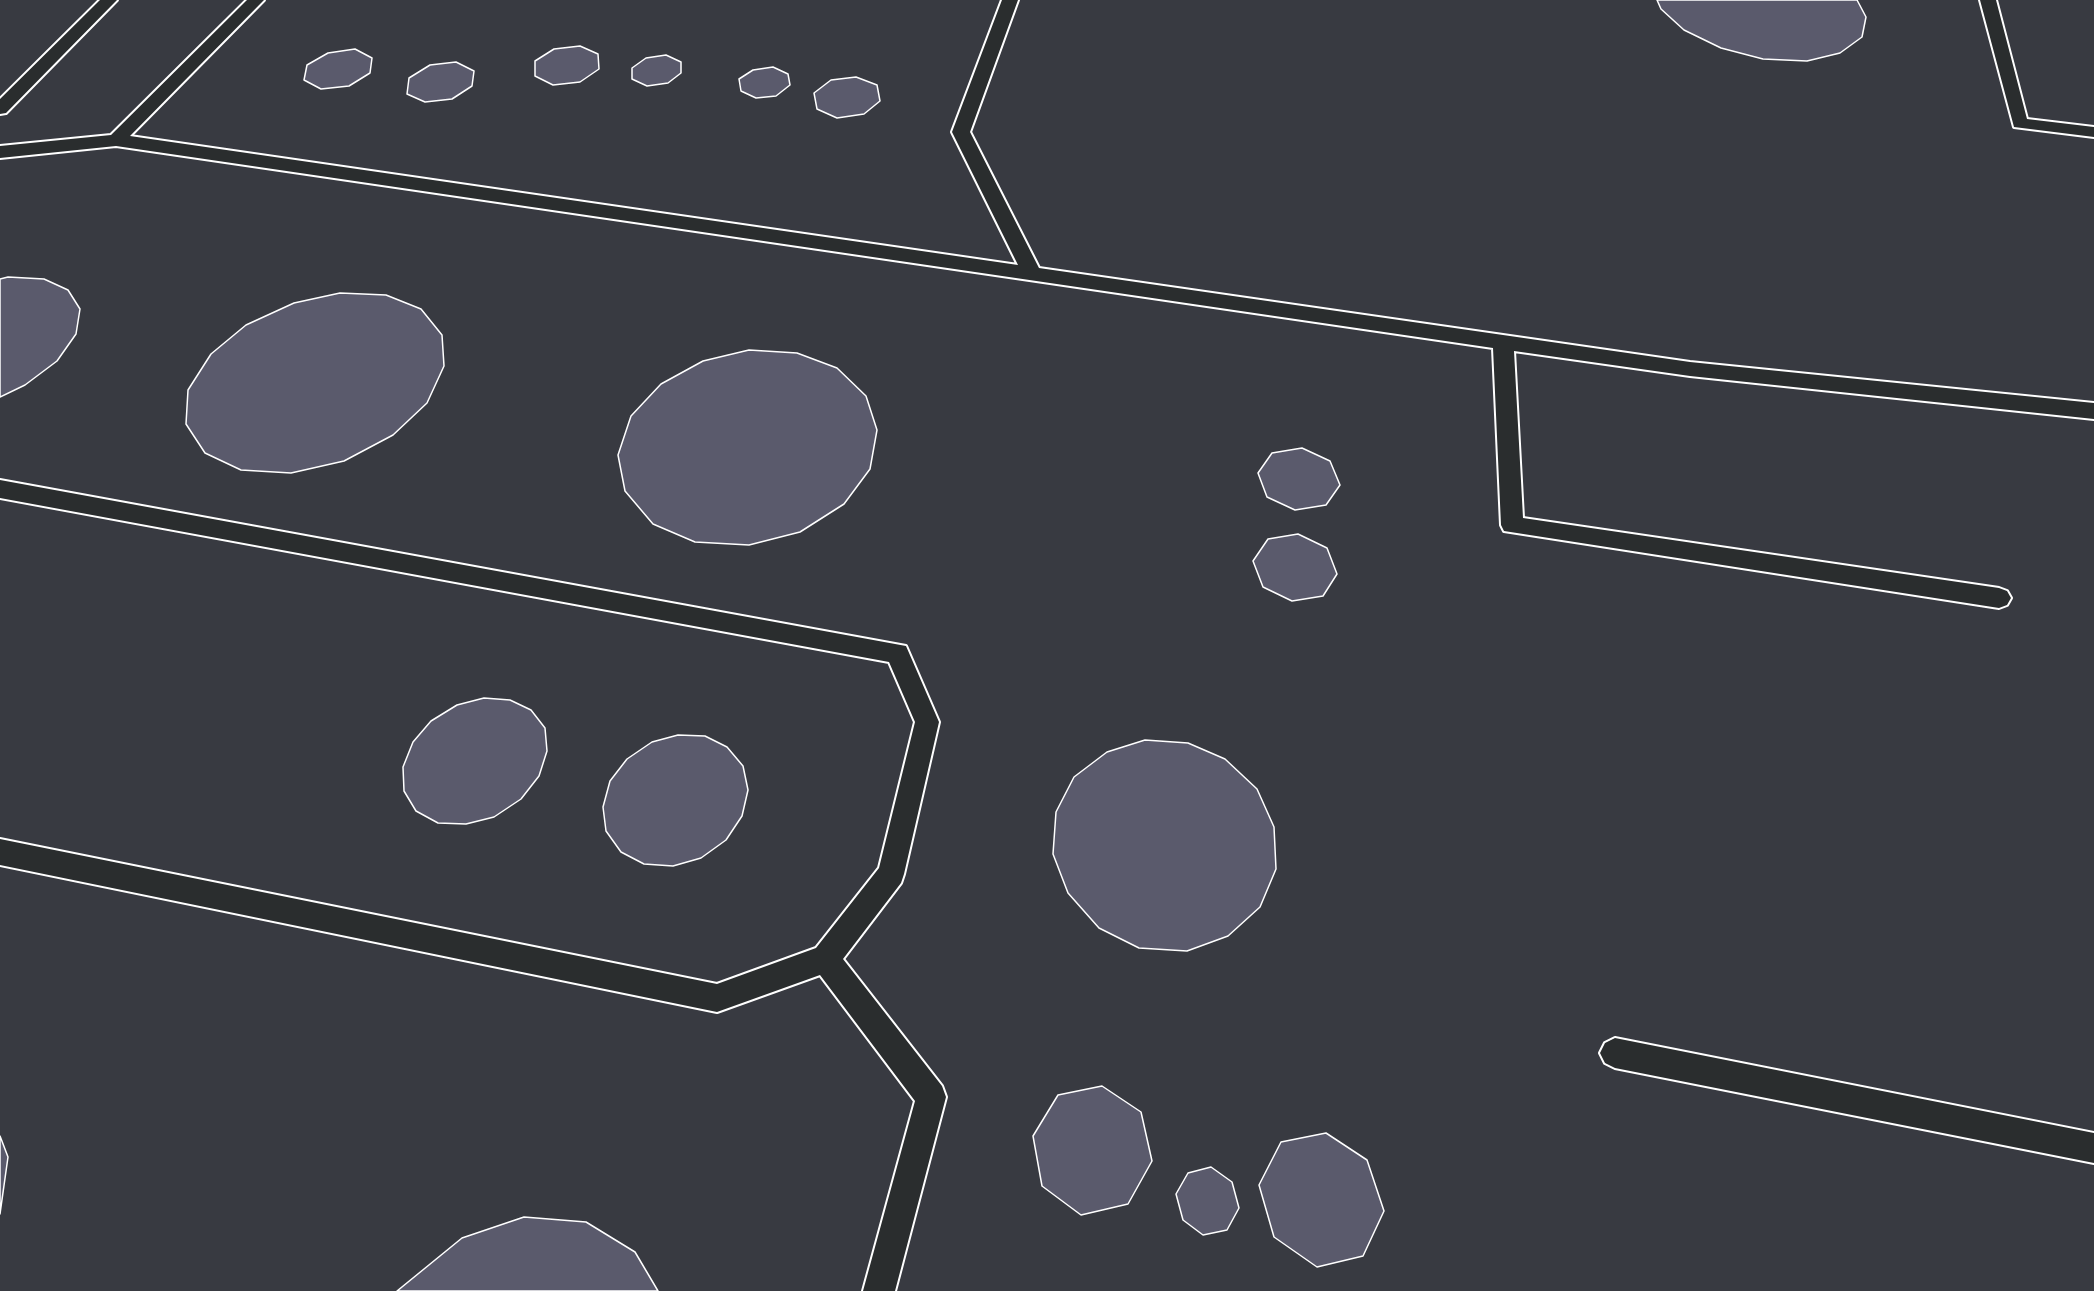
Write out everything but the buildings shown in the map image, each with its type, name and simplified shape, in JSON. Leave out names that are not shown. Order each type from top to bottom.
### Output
[{"type":"lane","points":[[0,109],[109,0]]},
{"type":"lane","points":[[116,140],[256,0]]},
{"type":"lane","points":[[1010,0],[961,132],[1032,274]]},
{"type":"lane","points":[[1988,0],[2020,123],[2094,132]]},
{"type":"lane","points":[[0,152],[116,140],[1690,369],[2094,411]]},
{"type":"lane","points":[[1503,342],[1512,525],[1999,598]]},
{"type":"lane","points":[[0,489],[897,653],[927,722],[891,874],[825,958],[717,998],[0,852]]},
{"type":"lane","points":[[825,958],[931,1096],[879,1291]]},
{"type":"lane","points":[[1615,1053],[2094,1148]]},
{"type":"shaded area","points":[[0,0],[2094,0],[2094,1291],[0,1291]]}]
